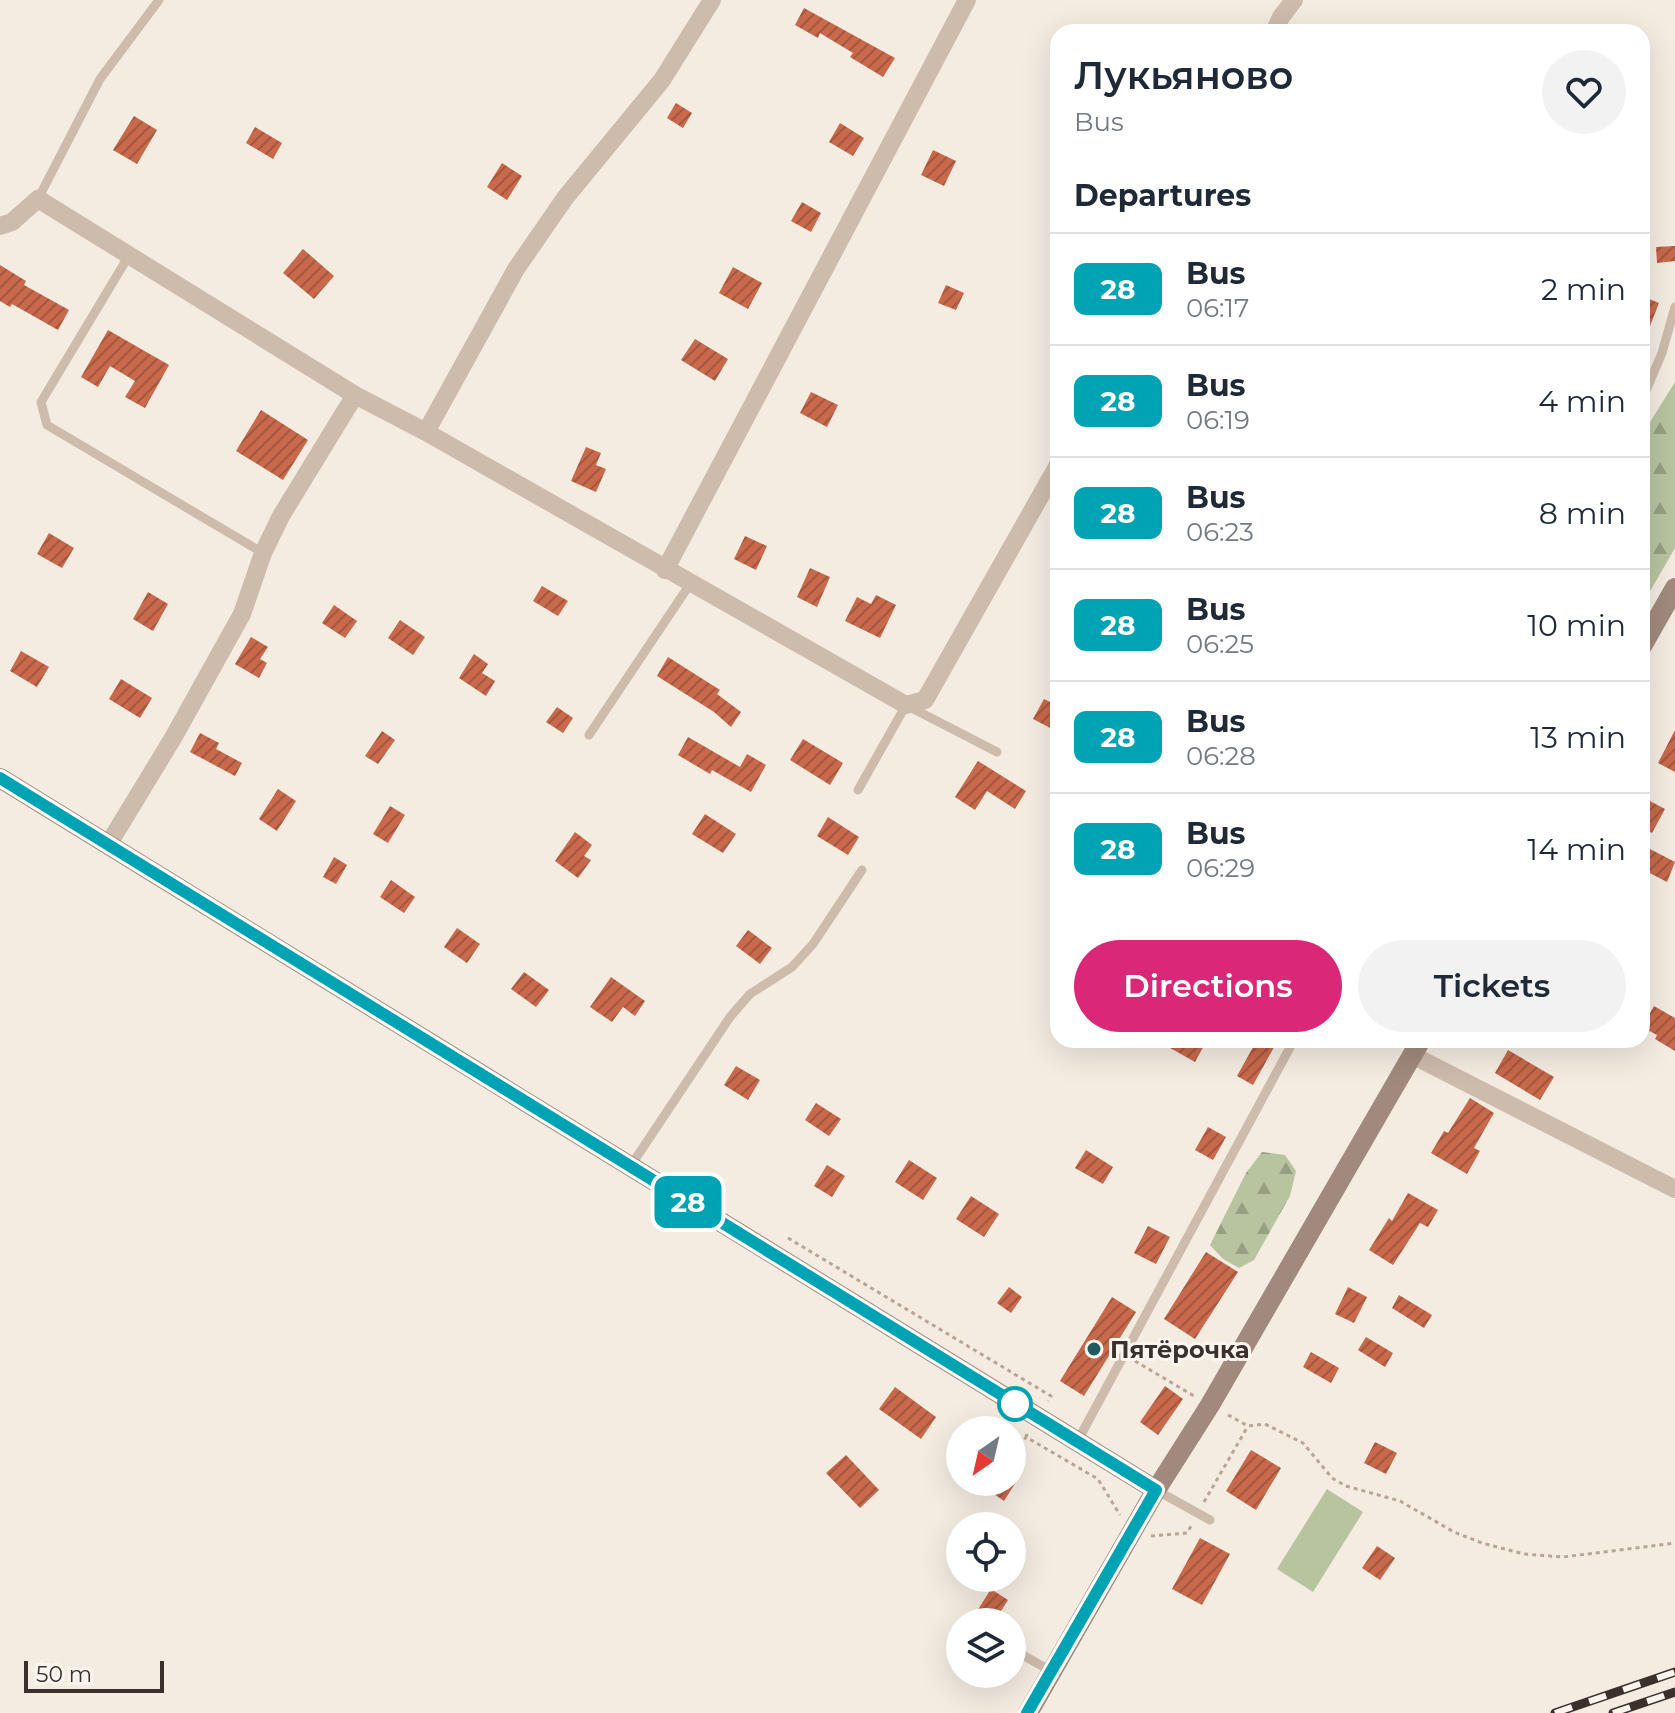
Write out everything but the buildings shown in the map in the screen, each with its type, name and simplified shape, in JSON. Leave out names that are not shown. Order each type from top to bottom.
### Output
[{"type":"street","points":[[426,432],[516,269],[565,198],[662,80],[712,0]]},
{"type":"street","points":[[665,570],[967,0]]},
{"type":"street","points":[[1278,24],[1294,0]]},
{"type":"street","points":[[0,226],[12,222],[38,199],[355,395],[426,432],[906,705],[925,700],[1050,479]]},
{"type":"street","points":[[108,845],[173,738],[242,614],[263,553],[281,516],[355,395]]},
{"type":"street","points":[[1650,632],[1675,588]]},
{"type":"street","points":[[0,778],[1156,1490]]},
{"type":"street","points":[[1028,1713],[1415,1048]]},
{"type":"street","points":[[1418,1048],[1675,1189]]},
{"type":"lane","points":[[38,199],[100,79],[159,0]]},
{"type":"lane","points":[[128,257],[41,402],[47,425],[263,553]]},
{"type":"lane","points":[[1650,381],[1675,307]]},
{"type":"lane","points":[[589,735],[690,584]]},
{"type":"lane","points":[[858,790],[906,705],[997,752]]},
{"type":"lane","points":[[630,1167],[730,1017],[750,994],[792,967],[813,944],[862,870]]},
{"type":"lane","points":[[1077,1442],[1290,1048]]},
{"type":"lane","points":[[1156,1490],[1210,1520]]},
{"type":"lane","points":[[1026,1657],[1052,1672]]},
{"type":"path","points":[[1125,1355],[1191,1394]]},
{"type":"path","points":[[1210,1405],[1248,1426],[1265,1424],[1303,1443],[1332,1478],[1346,1486],[1400,1501],[1454,1532],[1482,1543],[1524,1554],[1563,1557],[1675,1543]]},
{"type":"green space","points":[[1675,382],[1675,548],[1650,591],[1650,422]]},
{"type":"green space","points":[[1262,1152],[1285,1155],[1296,1171],[1290,1196],[1254,1260],[1239,1268],[1223,1259],[1210,1245],[1246,1173]]},
{"type":"green space","points":[[1327,1489],[1363,1512],[1313,1592],[1277,1569]]},
{"type":"railway","points":[[1555,1713],[1675,1672]]},
{"type":"railway","points":[[1613,1713],[1675,1692]]},
{"type":"bus line","name":"28","points":[[0,778],[1156,1490],[1027,1713]]},
{"type":"place","name":"Пятёрочка","points":[[1094,1349]]}]
